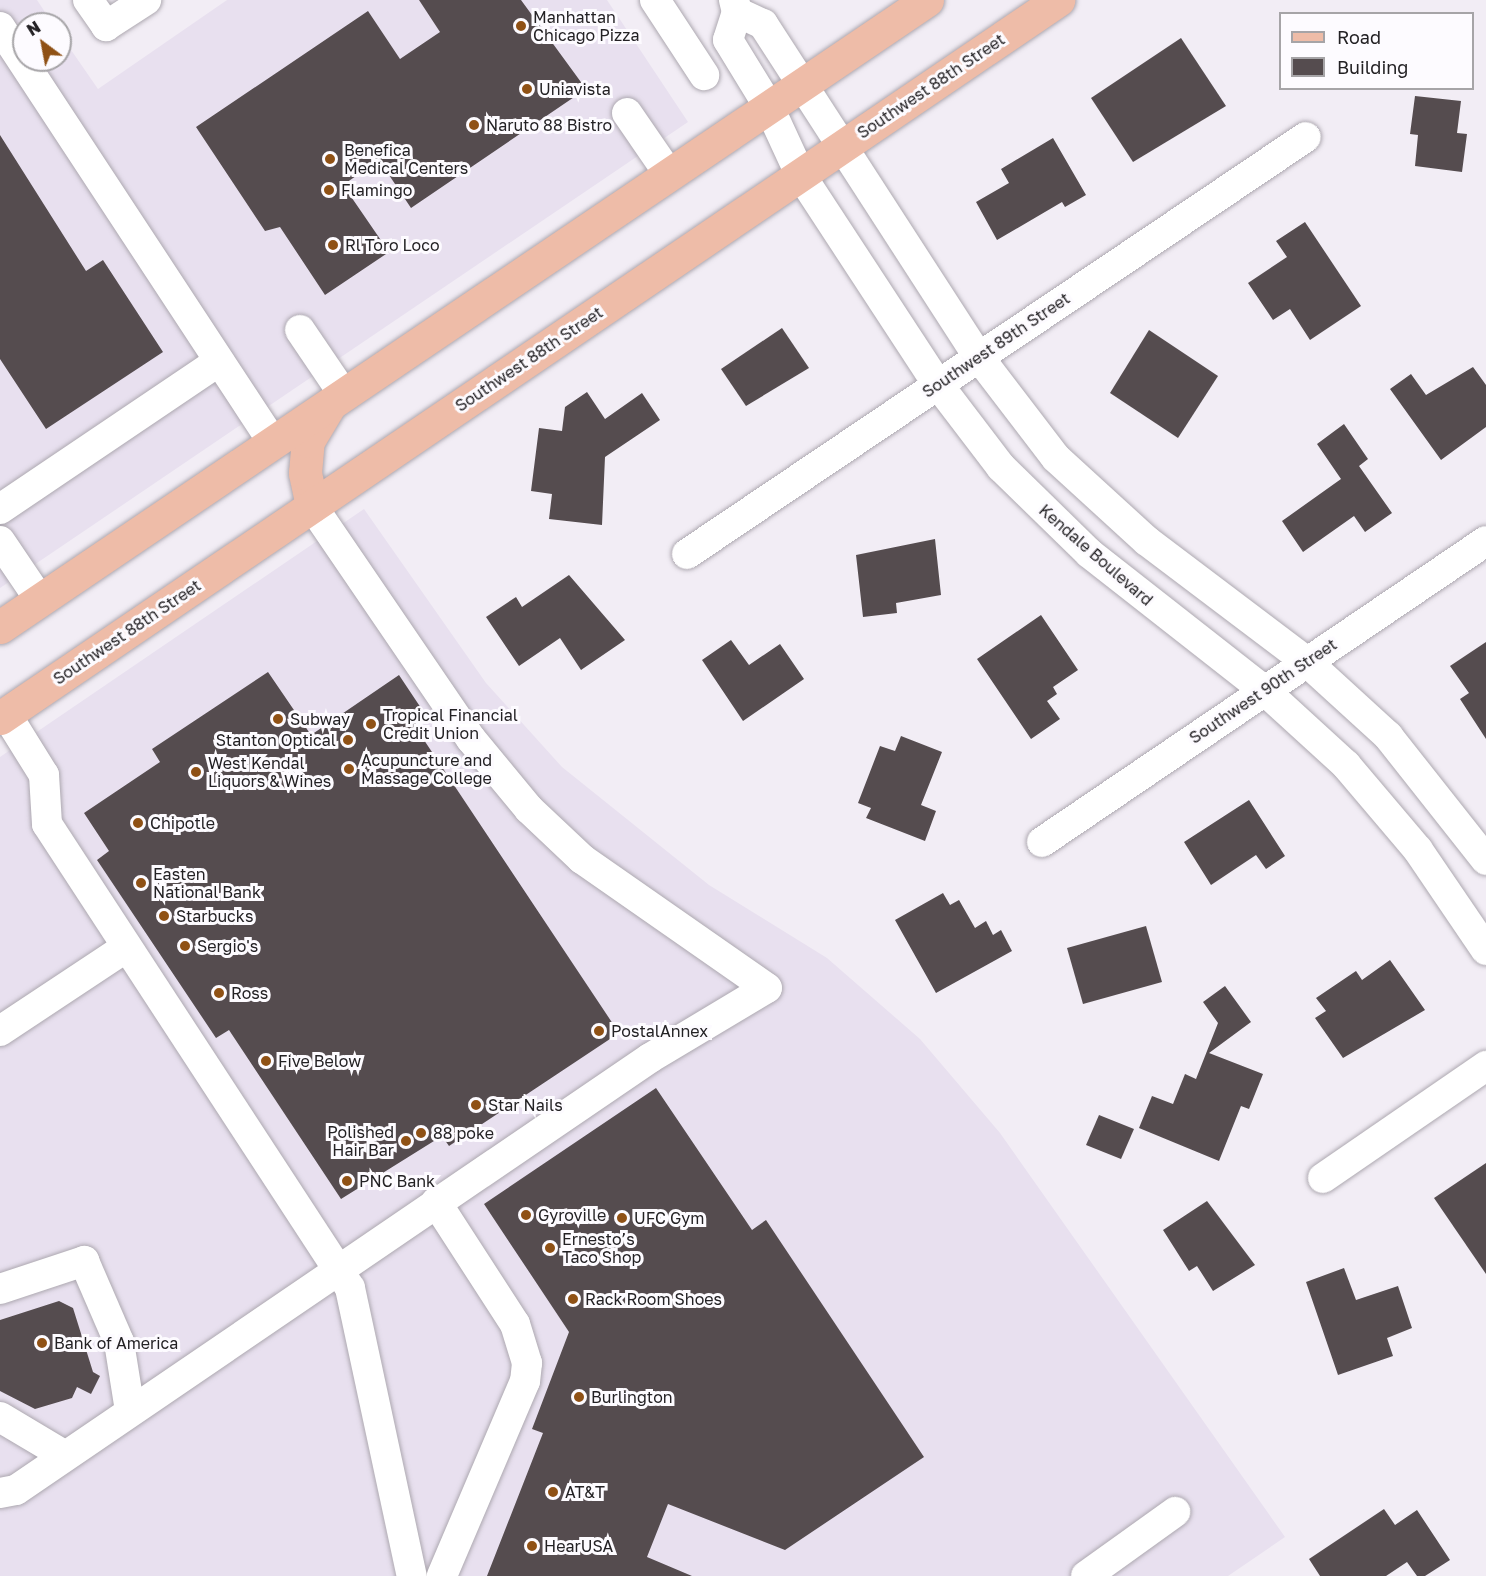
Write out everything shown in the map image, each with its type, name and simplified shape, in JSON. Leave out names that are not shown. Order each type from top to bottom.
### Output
[{"type":"main road","points":[[4,617],[40,600],[927,0]]},
{"type":"main road","name":"Southwest 88th Street","points":[[3,716],[1058,0]]},
{"type":"main road","points":[[312,506],[305,473],[308,441],[337,400]]},
{"type":"street","points":[[88,0],[106,26],[146,0]]},
{"type":"street","points":[[655,0],[704,75]]},
{"type":"street","points":[[686,46],[736,6],[763,24],[978,356],[1056,458],[1147,541],[1306,662],[1388,736],[1486,860]]},
{"type":"street","name":"Kendale Boulevard","points":[[736,6],[728,40],[769,107],[800,174],[938,384],[1001,467],[1055,522],[1122,581],[1264,690],[1374,795],[1486,950]]},
{"type":"street","points":[[0,27],[273,443]]},
{"type":"street","points":[[627,113],[669,174]]},
{"type":"street","name":"Southwest 89th Street","points":[[687,554],[1306,137]]},
{"type":"street","points":[[300,330],[337,400]]},
{"type":"street","points":[[0,509],[218,362]]},
{"type":"street","points":[[0,1493],[16,1490],[64,1455],[650,1058],[766,988],[582,859],[529,809],[476,746],[312,506]]},
{"type":"street","points":[[0,541],[40,600]]},
{"type":"street","name":"Southwest 90th Street","points":[[1042,842],[1486,541]]},
{"type":"street","points":[[3,716],[44,775],[47,825],[340,1270],[360,1320],[412,1576]]},
{"type":"street","points":[[0,1031],[127,947]]},
{"type":"street","points":[[1323,1178],[1486,1066]]},
{"type":"street","points":[[436,1202],[515,1324],[527,1363],[525,1381],[442,1576]]},
{"type":"street","points":[[0,1289],[84,1260],[119,1342],[130,1411]]},
{"type":"street","points":[[0,1303],[32,1292],[45,1275]]},
{"type":"street","points":[[0,1417],[64,1455]]},
{"type":"street","points":[[1086,1576],[1176,1512]]},
{"type":"shaded area","points":[[0,0],[37,0],[45,12],[12,12],[12,72],[72,72],[72,51],[98,89],[227,0],[607,0],[688,122],[0,588]]},
{"type":"shaded area","points":[[364,509],[486,683],[562,767],[709,885],[827,958],[920,1039],[1000,1133],[1285,1537],[1228,1576],[0,1576],[0,757]]},
{"type":"building","points":[[419,0],[521,0],[586,89],[411,208],[379,160],[343,185],[389,252],[325,295],[280,227],[265,231],[196,127],[368,11],[400,59],[440,32]]},
{"type":"building","points":[[1181,38],[1226,106],[1133,162],[1091,98]]},
{"type":"building","points":[[1415,96],[1461,101],[1457,133],[1467,134],[1462,172],[1415,166],[1418,135],[1410,134]]},
{"type":"building","points":[[0,135],[86,271],[103,260],[163,352],[46,429],[0,359]]},
{"type":"building","points":[[1053,138],[1086,195],[1065,207],[1062,202],[997,240],[976,202],[1009,183],[1001,169]]},
{"type":"building","points":[[1305,222],[1361,306],[1310,340],[1290,309],[1273,320],[1248,283],[1287,257],[1276,241]]},
{"type":"building","points":[[782,328],[809,368],[746,406],[721,369]]},
{"type":"building","points":[[1149,330],[1218,376],[1178,438],[1110,393]]},
{"type":"building","points":[[1473,367],[1486,385],[1486,427],[1441,460],[1390,389],[1411,374],[1426,395]]},
{"type":"building","points":[[587,392],[605,419],[642,393],[660,420],[605,457],[602,525],[549,519],[552,494],[531,491],[539,428],[562,431],[565,407]]},
{"type":"building","points":[[1344,424],[1368,459],[1359,466],[1392,513],[1365,532],[1354,516],[1303,552],[1282,521],[1341,479],[1317,444]]},
{"type":"building","points":[[935,539],[941,595],[896,603],[897,613],[863,617],[856,555]]},
{"type":"building","points":[[569,575],[625,640],[581,670],[560,638],[519,666],[486,617],[516,597],[522,607]]},
{"type":"building","points":[[1041,615],[1078,670],[1053,687],[1057,694],[1047,701],[1060,719],[1031,739],[977,659]]},
{"type":"building","points":[[731,640],[749,665],[780,644],[804,679],[743,721],[702,660]]},
{"type":"building","points":[[1486,642],[1486,739],[1460,699],[1469,693],[1450,666]]},
{"type":"building","points":[[268,672],[311,735],[399,675],[427,717],[414,725],[619,1033],[449,1146],[442,1136],[341,1199],[229,1030],[216,1038],[97,860],[109,851],[84,813],[160,762],[152,749]]},
{"type":"building","points":[[901,736],[942,752],[921,805],[936,811],[925,841],[866,818],[871,808],[858,803],[880,746],[895,751]]},
{"type":"building","points":[[1249,800],[1285,856],[1266,869],[1256,855],[1211,885],[1184,842]]},
{"type":"building","points":[[943,893],[950,905],[959,900],[975,928],[986,921],[993,935],[1001,930],[1012,951],[936,993],[895,920]]},
{"type":"building","points":[[1146,926],[1162,982],[1083,1004],[1067,948]]},
{"type":"building","points":[[1390,960],[1425,1010],[1343,1058],[1315,1018],[1326,1011],[1316,998],[1356,971],[1362,980]]},
{"type":"building","points":[[1225,986],[1251,1022],[1209,1053],[1263,1074],[1249,1109],[1241,1106],[1219,1161],[1139,1128],[1152,1096],[1173,1104],[1185,1074],[1196,1079],[1218,1023],[1203,1002]]},
{"type":"building","points":[[656,1088],[752,1230],[766,1220],[924,1457],[785,1550],[668,1504],[647,1557],[692,1576],[487,1576],[543,1433],[532,1429],[569,1332],[484,1204]]},
{"type":"building","points":[[1099,1115],[1134,1129],[1121,1159],[1086,1145]]},
{"type":"building","points":[[1486,1163],[1486,1274],[1434,1198]]},
{"type":"building","points":[[1207,1201],[1255,1265],[1213,1291],[1197,1266],[1189,1271],[1163,1230]]},
{"type":"building","points":[[1344,1268],[1356,1300],[1398,1286],[1412,1328],[1387,1338],[1393,1356],[1338,1375],[1306,1282]]},
{"type":"building","name":"Bank of America","points":[[59,1301],[73,1308],[93,1372],[100,1376],[91,1394],[77,1387],[72,1398],[35,1409],[0,1391],[0,1320]]},
{"type":"building","points":[[1384,1509],[1395,1525],[1417,1510],[1450,1560],[1425,1576],[1417,1576],[1407,1562],[1386,1576],[1320,1576],[1309,1559]]},
{"type":"place","name":"Manhattan Chicago Pizza","points":[[521,26]]},
{"type":"place","name":"Uniavista","points":[[527,89]]},
{"type":"place","name":"Naruto 88 Bistro","points":[[474,125]]},
{"type":"place","name":"Benefica Medical Centers","points":[[330,159]]},
{"type":"place","name":"Flamingo","points":[[329,190]]},
{"type":"place","name":"Rl Toro Loco","points":[[333,245]]},
{"type":"place","name":"Subway","points":[[278,719]]},
{"type":"place","name":"Tropical Financial Credit Union","points":[[371,724]]},
{"type":"place","name":"Stanton Optical","points":[[348,740]]},
{"type":"place","name":"Acupuncture and Massage College","points":[[349,769]]},
{"type":"place","name":"West Kendal Liquors & Wines","points":[[196,772]]},
{"type":"place","name":"Chipotle","points":[[138,823]]},
{"type":"place","name":"Easten National Bank","points":[[141,883]]},
{"type":"place","name":"Starbucks","points":[[164,916]]},
{"type":"place","name":"Sergio's","points":[[185,946]]},
{"type":"place","name":"Ross","points":[[219,993]]},
{"type":"place","name":"PostalAnnex","points":[[599,1031]]},
{"type":"place","name":"Five Below","points":[[266,1061]]},
{"type":"place","name":"Star Nails","points":[[476,1105]]},
{"type":"place","name":"88 poke","points":[[421,1133]]},
{"type":"place","name":"Polished Hair Bar","points":[[406,1141]]},
{"type":"place","name":"PNC Bank","points":[[347,1181]]},
{"type":"place","name":"Gyroville","points":[[526,1215]]},
{"type":"place","name":"UFC Gym","points":[[622,1218]]},
{"type":"place","name":"Ernesto’s Taco Shop","points":[[550,1248]]},
{"type":"place","name":"Rack Room Shoes","points":[[573,1299]]},
{"type":"place","name":"Bank of America","points":[[42,1343]]},
{"type":"place","name":"Burlington","points":[[579,1397]]},
{"type":"place","name":"AT&T","points":[[553,1492]]},
{"type":"place","name":"HearUSA","points":[[532,1546]]}]
